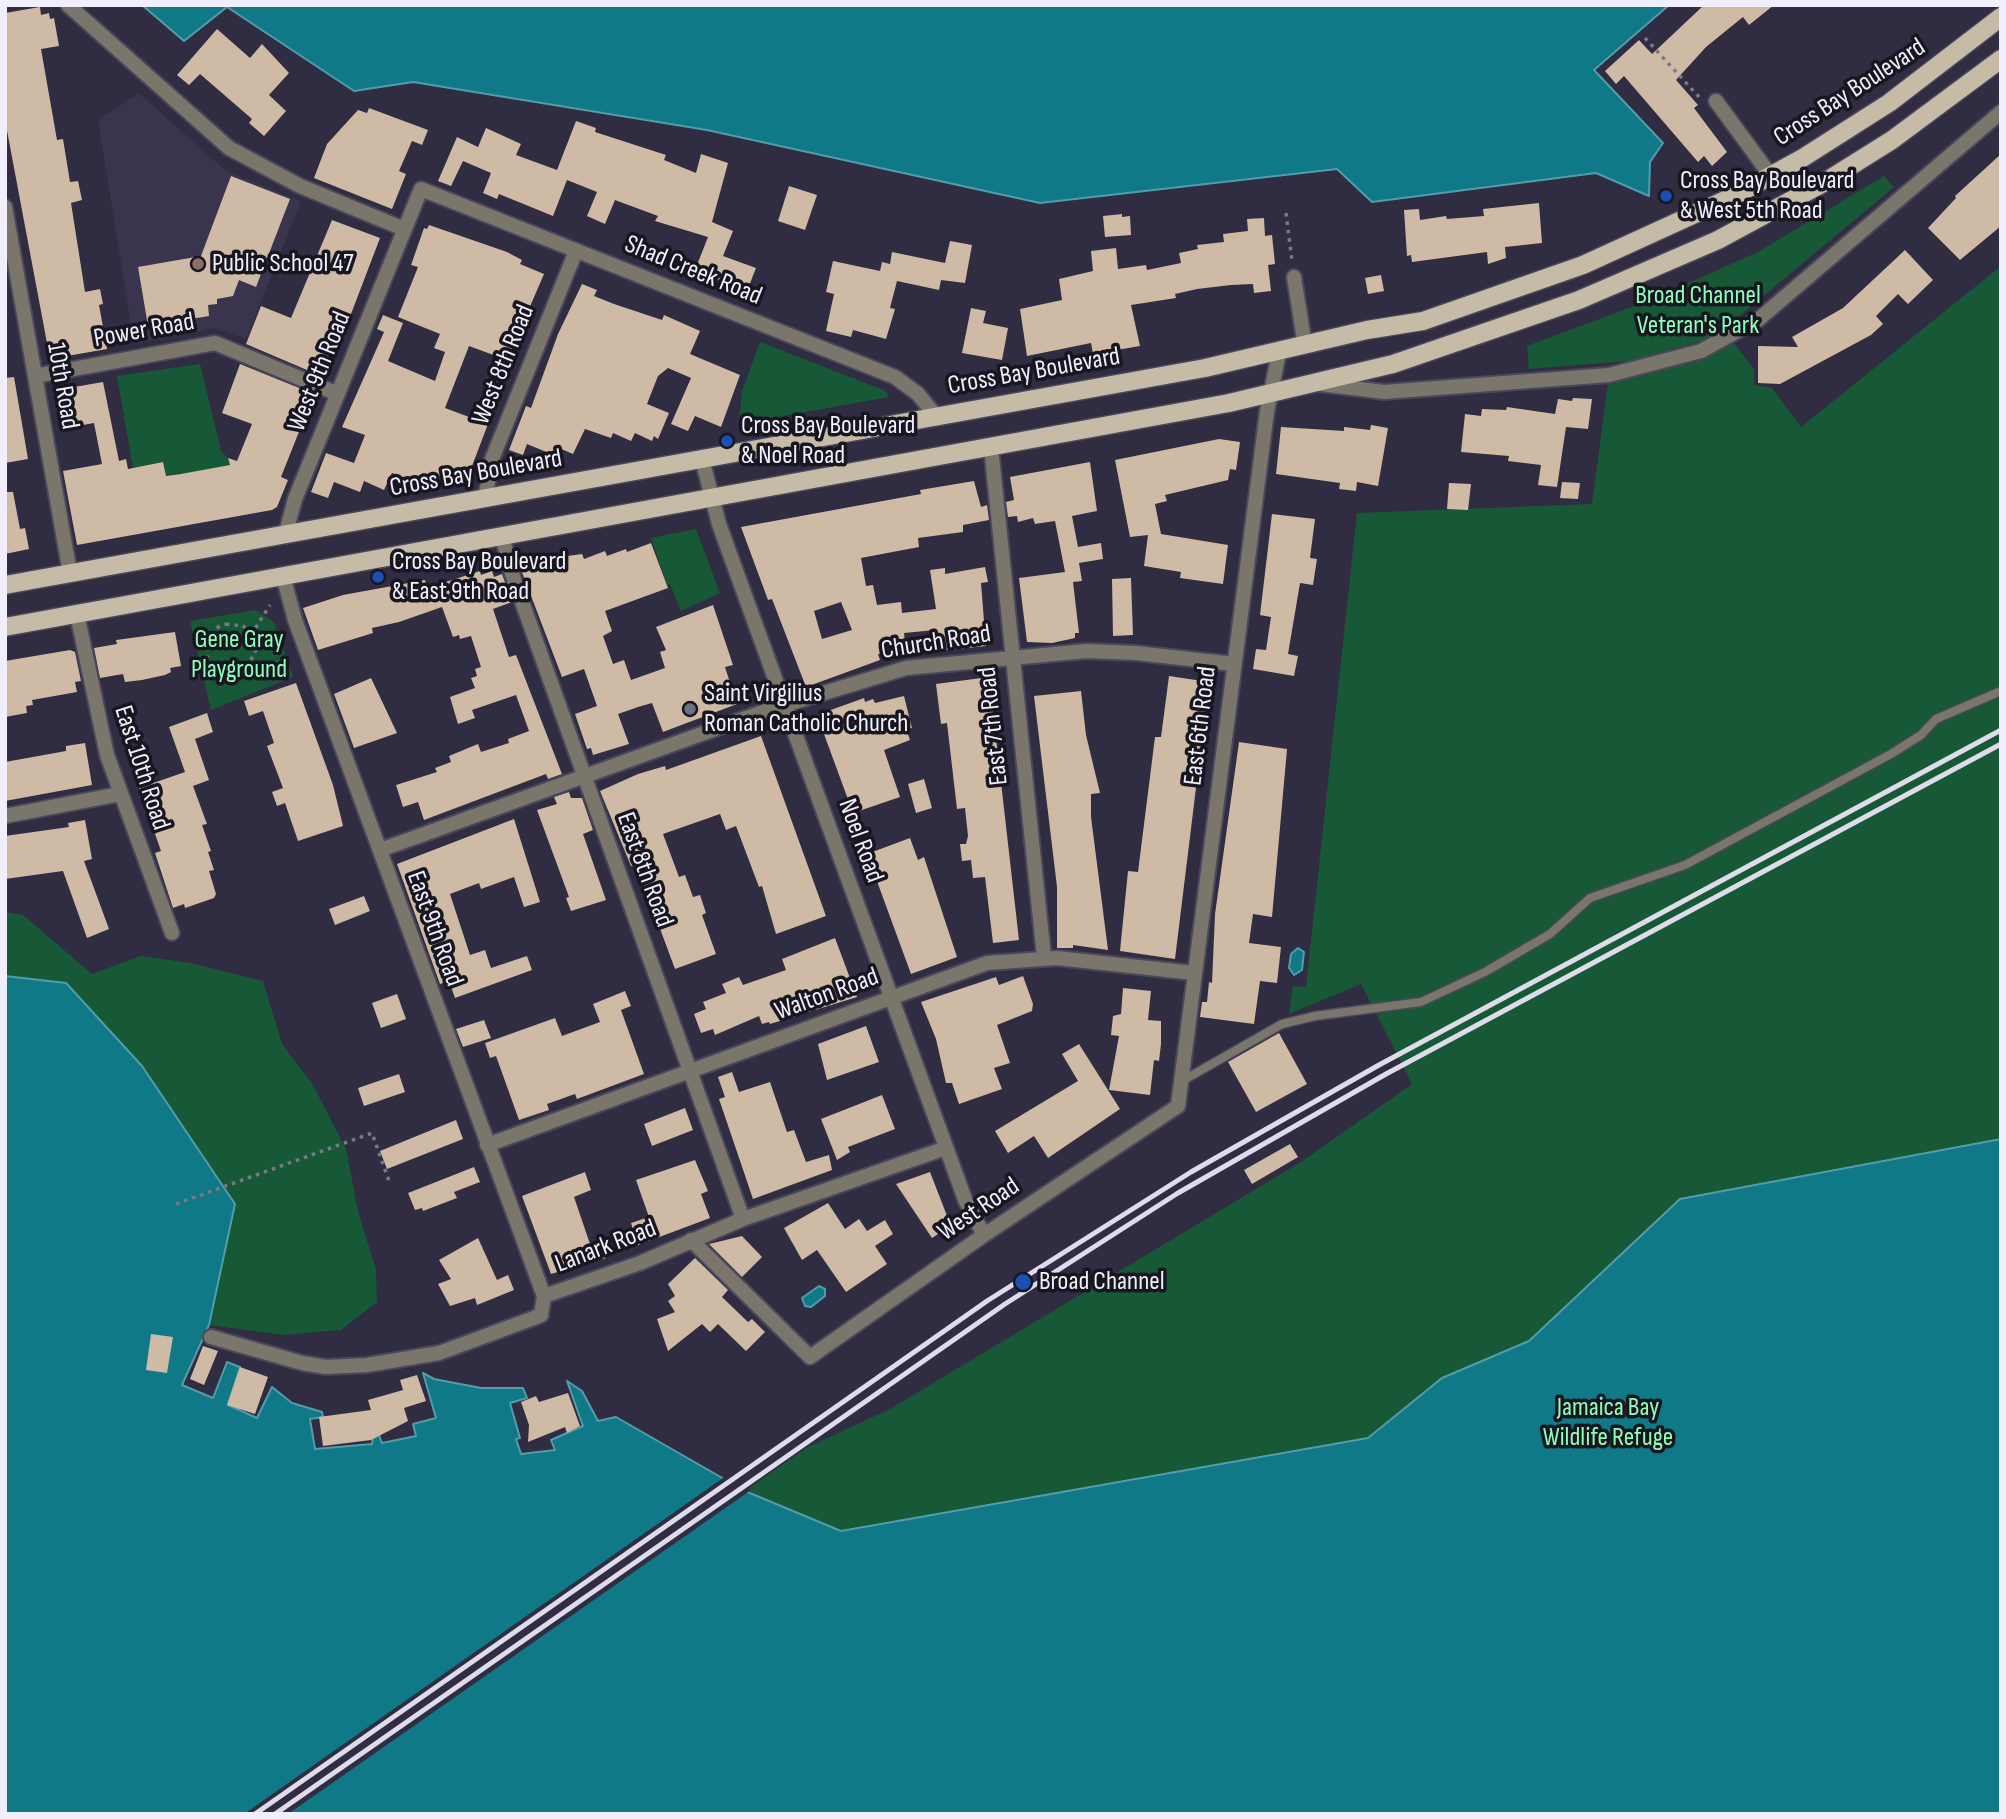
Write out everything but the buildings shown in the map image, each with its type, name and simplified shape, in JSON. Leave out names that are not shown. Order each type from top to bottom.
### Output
[{"type":"main road","name":"Cross Bay Boulevard","points":[[5,585],[1279,353],[1367,330],[1423,321],[1548,279],[1672,226],[1770,176],[1889,103],[2001,17]]},
{"type":"main road","points":[[5,627],[991,447],[1318,384],[1508,327],[1643,274],[1718,240],[1806,193],[1892,140],[2001,60]]},
{"type":"street","points":[[68,5],[229,148],[300,186],[404,229]]},
{"type":"street","points":[[1716,101],[1770,176]]},
{"type":"street","points":[[1318,384],[1384,392],[1609,375],[1701,351],[1737,333],[1774,307],[2001,112]]},
{"type":"street","name":"West 9th Road","points":[[285,536],[295,499],[421,189]]},
{"type":"street","name":"Shad Creek Road","points":[[421,189],[895,377],[918,394],[936,416]]},
{"type":"street","name":"10th Road","points":[[5,207],[70,573]]},
{"type":"street","name":"West 8th Road","points":[[485,499],[492,459],[576,251]]},
{"type":"street","points":[[1294,277],[1305,346]]},
{"type":"street","name":"Power Road","points":[[35,376],[215,343],[338,394]]},
{"type":"street","name":"East 6th Road","points":[[1178,1106],[1269,395],[1279,353]]},
{"type":"street","name":"East 7th Road","points":[[991,447],[1044,957]]},
{"type":"street","name":"Noel Road","points":[[702,459],[712,498],[785,706],[946,1149],[969,1210],[984,1235]]},
{"type":"street","name":"East 8th Road","points":[[502,536],[512,574],[743,1219]]},
{"type":"street","name":"East 9th Road","points":[[283,576],[295,620],[544,1296]]},
{"type":"street","name":"East 10th Road","points":[[77,614],[102,736],[120,794],[172,933]]},
{"type":"street","name":"Church Road","points":[[380,850],[785,706],[906,668],[1102,651],[1234,664]]},
{"type":"street","points":[[5,816],[120,794]]},
{"type":"street","name":"Walton Road","points":[[487,1145],[987,962],[1044,957],[1194,973]]},
{"type":"street","name":"West Road","points":[[691,1240],[810,1357],[984,1235],[1178,1106]]},
{"type":"street","name":"Lanark Road","points":[[211,1337],[302,1363],[326,1367],[367,1366],[439,1353],[541,1315],[544,1296],[640,1263],[743,1219],[946,1149]]},
{"type":"lane","points":[[1182,1081],[1282,1024],[1315,1016],[1421,1002],[1485,972],[1550,934],[1590,898],[1685,865],[1891,754],[1921,735],[1936,719],[2001,691]]},
{"type":"path","points":[[1645,38],[1698,98],[1716,101]]},
{"type":"path","points":[[1286,213],[1294,277]]},
{"type":"path","points":[[251,635],[270,604]]},
{"type":"path","points":[[226,624],[243,626],[251,635],[278,654],[278,664],[271,675],[226,673],[208,661],[206,649],[216,628],[226,624]]},
{"type":"path","points":[[243,675],[260,642]]},
{"type":"path","points":[[176,1204],[372,1133],[389,1181]]},
{"type":"shaded area","name":"Public School 47","points":[[139,93],[226,171],[301,201],[246,339],[214,328],[134,344],[98,120]]},
{"type":"green space","name":"Broad Channel Veteran's Park","points":[[1884,176],[1894,187],[1713,338],[1629,361],[1529,369],[1527,346],[1648,301],[1758,252]]},
{"type":"green space","name":"Jamaica Bay Wildlife Refuge","points":[[2001,266],[2001,1814],[5,1814],[5,912],[23,915],[92,974],[141,956],[190,963],[263,981],[282,1044],[313,1085],[346,1149],[358,1211],[376,1270],[377,1302],[341,1330],[283,1335],[209,1325],[182,1385],[213,1398],[227,1362],[228,1405],[257,1418],[272,1387],[292,1403],[322,1412],[310,1419],[315,1449],[372,1444],[373,1436],[382,1443],[416,1436],[413,1424],[436,1418],[423,1373],[434,1379],[481,1388],[523,1388],[527,1398],[510,1403],[520,1438],[516,1439],[521,1454],[555,1450],[551,1440],[583,1426],[567,1381],[582,1391],[598,1421],[616,1417],[745,1491],[806,1448],[890,1409],[1301,1162],[1412,1084],[1361,984],[1289,1014],[1293,986],[1306,987],[1357,513],[1592,504],[1609,375],[1730,338],[1754,369],[1754,385],[1772,388],[1801,427]]},
{"type":"green space","points":[[760,342],[886,391],[889,397],[739,424],[742,391]]},
{"type":"green space","points":[[200,364],[221,451],[228,458],[230,465],[182,482],[181,473],[166,476],[163,462],[133,468],[117,376]]},
{"type":"green space","points":[[696,529],[720,593],[681,611],[670,584],[667,585],[651,538]]},
{"type":"green space","name":"Gene Gray Playground","points":[[256,610],[274,622],[293,677],[211,710],[190,621]]},
{"type":"water","points":[[142,5],[1669,5],[1594,70],[1663,143],[1650,162],[1649,196],[1596,173],[1372,202],[1337,169],[1040,203],[707,130],[413,82],[354,91],[227,7],[184,41]]},
{"type":"water","points":[[1298,948],[1304,952],[1302,970],[1294,975],[1289,968],[1291,954]]},
{"type":"water","points":[[5,976],[66,983],[142,1066],[235,1204],[209,1325],[182,1385],[213,1398],[227,1362],[240,1367],[228,1405],[257,1418],[272,1387],[292,1403],[322,1412],[323,1417],[310,1419],[315,1449],[372,1444],[373,1436],[379,1435],[382,1443],[416,1436],[413,1424],[436,1418],[423,1373],[434,1379],[481,1388],[523,1388],[527,1398],[510,1403],[520,1438],[516,1439],[521,1454],[555,1450],[551,1440],[583,1426],[567,1381],[582,1391],[598,1421],[616,1417],[745,1491],[841,1531],[1368,1438],[1442,1378],[1529,1341],[1680,1199],[2001,1139],[2001,1814],[5,1814]]},
{"type":"water","points":[[819,1286],[825,1289],[825,1296],[811,1307],[805,1306],[802,1298]]},
{"type":"pier","points":[[726,1476],[751,1490],[288,1814],[244,1814]]},
{"type":"railway","points":[[255,1814],[987,1301],[1191,1172],[1379,1065],[2001,730]]},
{"type":"railway","points":[[275,1814],[1005,1304],[1178,1193],[1386,1074],[2001,744]]},
{"type":"place","name":"Cross Bay Boulevard & West 5th Road","points":[[1666,196]]},
{"type":"place","name":"Public School 47","points":[[198,264]]},
{"type":"place","name":"Cross Bay Boulevard & Noel Road","points":[[727,441]]},
{"type":"place","name":"Cross Bay Boulevard & East 9th Road","points":[[378,577]]},
{"type":"place","name":"Saint Virgilius Roman Catholic Church","points":[[690,709]]},
{"type":"place","name":"Broad Channel","points":[[1023,1282]]}]
